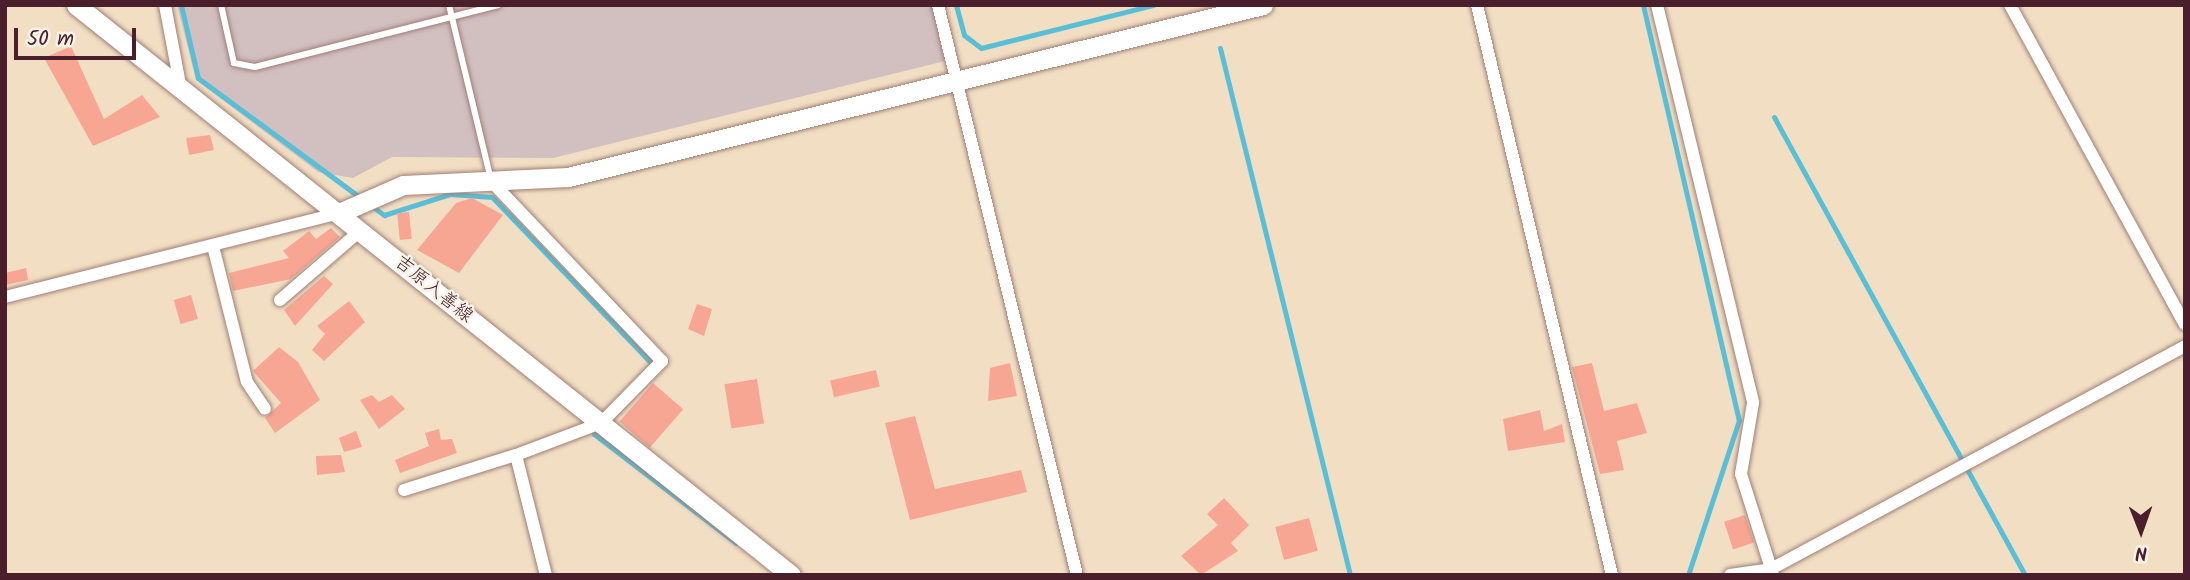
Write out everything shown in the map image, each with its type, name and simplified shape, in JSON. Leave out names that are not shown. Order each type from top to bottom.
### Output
[{"type":"street","name":"吉原入善線","points":[[76,5],[791,575]]},
{"type":"street","points":[[165,5],[181,91]]},
{"type":"street","points":[[938,5],[1077,575]]},
{"type":"street","points":[[5,297],[339,213],[404,185],[568,177],[955,79],[1264,5]]},
{"type":"street","points":[[1476,5],[1612,575]]},
{"type":"street","points":[[1657,5],[1753,403],[1741,474],[1772,572]]},
{"type":"street","points":[[2010,5],[2185,324]]},
{"type":"street","points":[[404,490],[516,455],[600,423],[662,361],[492,182]]},
{"type":"street","points":[[280,300],[360,231]]},
{"type":"street","points":[[214,246],[247,382],[265,409]]},
{"type":"street","points":[[1730,575],[1772,572],[2185,346]]},
{"type":"street","points":[[516,455],[546,575]]},
{"type":"lane","points":[[221,5],[234,63],[255,66],[498,5]]},
{"type":"lane","points":[[449,5],[492,182]]},
{"type":"shaded area","points":[[177,5],[932,5],[945,61],[553,158],[392,157],[353,178],[318,172],[196,80]]},
{"type":"building","points":[[71,46],[104,119],[142,95],[160,117],[93,146],[44,58]]},
{"type":"building","points":[[210,135],[214,150],[189,155],[186,138]]},
{"type":"building","points":[[472,198],[503,215],[459,273],[417,250],[456,203]]},
{"type":"building","points":[[409,212],[412,239],[400,240],[397,213]]},
{"type":"building","points":[[331,228],[340,237],[291,279],[233,291],[229,273],[289,258],[283,251],[309,231],[316,239]]},
{"type":"building","points":[[26,268],[28,280],[5,285],[5,273]]},
{"type":"building","points":[[324,276],[333,284],[295,326],[284,310]]},
{"type":"building","points":[[191,295],[198,319],[181,324],[174,300]]},
{"type":"building","points":[[349,301],[365,322],[324,361],[312,350],[325,334],[317,326]]},
{"type":"building","points":[[697,304],[712,309],[704,336],[688,329]]},
{"type":"building","points":[[279,347],[298,362],[320,400],[275,433],[265,418],[281,403],[253,371]]},
{"type":"building","points":[[1010,363],[1017,396],[988,401],[990,368]]},
{"type":"building","points":[[1592,363],[1604,411],[1637,403],[1647,433],[1617,441],[1624,470],[1600,474],[1572,367]]},
{"type":"building","points":[[876,370],[880,387],[834,397],[830,381]]},
{"type":"building","points":[[757,379],[764,423],[731,429],[724,384]]},
{"type":"building","points":[[653,383],[683,409],[650,448],[620,421]]},
{"type":"building","points":[[372,395],[379,402],[392,395],[405,409],[379,429],[360,400]]},
{"type":"building","points":[[1540,410],[1544,431],[1562,424],[1565,442],[1508,451],[1503,419]]},
{"type":"building","points":[[915,416],[935,489],[1021,470],[1027,492],[910,520],[885,423]]},
{"type":"building","points":[[439,429],[441,440],[452,439],[457,453],[400,473],[395,460],[429,446],[425,433]]},
{"type":"building","points":[[356,431],[362,447],[344,452],[339,438]]},
{"type":"building","points":[[341,455],[345,472],[317,475],[316,456]]},
{"type":"building","points":[[1224,498],[1249,525],[1231,543],[1238,551],[1201,575],[1181,556],[1218,525],[1207,514]]},
{"type":"building","points":[[1745,515],[1754,543],[1733,549],[1724,522]]},
{"type":"building","points":[[1309,518],[1318,551],[1284,560],[1275,527]]},
{"type":"waterway","points":[[181,5],[198,78],[361,198]]},
{"type":"waterway","points":[[956,5],[964,35],[981,48],[1154,5]]},
{"type":"waterway","points":[[1643,5],[1739,420],[1688,575]]},
{"type":"waterway","points":[[1220,48],[1350,575]]},
{"type":"waterway","points":[[1774,117],[2025,575]]},
{"type":"waterway","points":[[369,204],[384,215],[450,194],[492,197],[656,368]]},
{"type":"waterway","points":[[599,429],[594,434],[736,543]]}]
